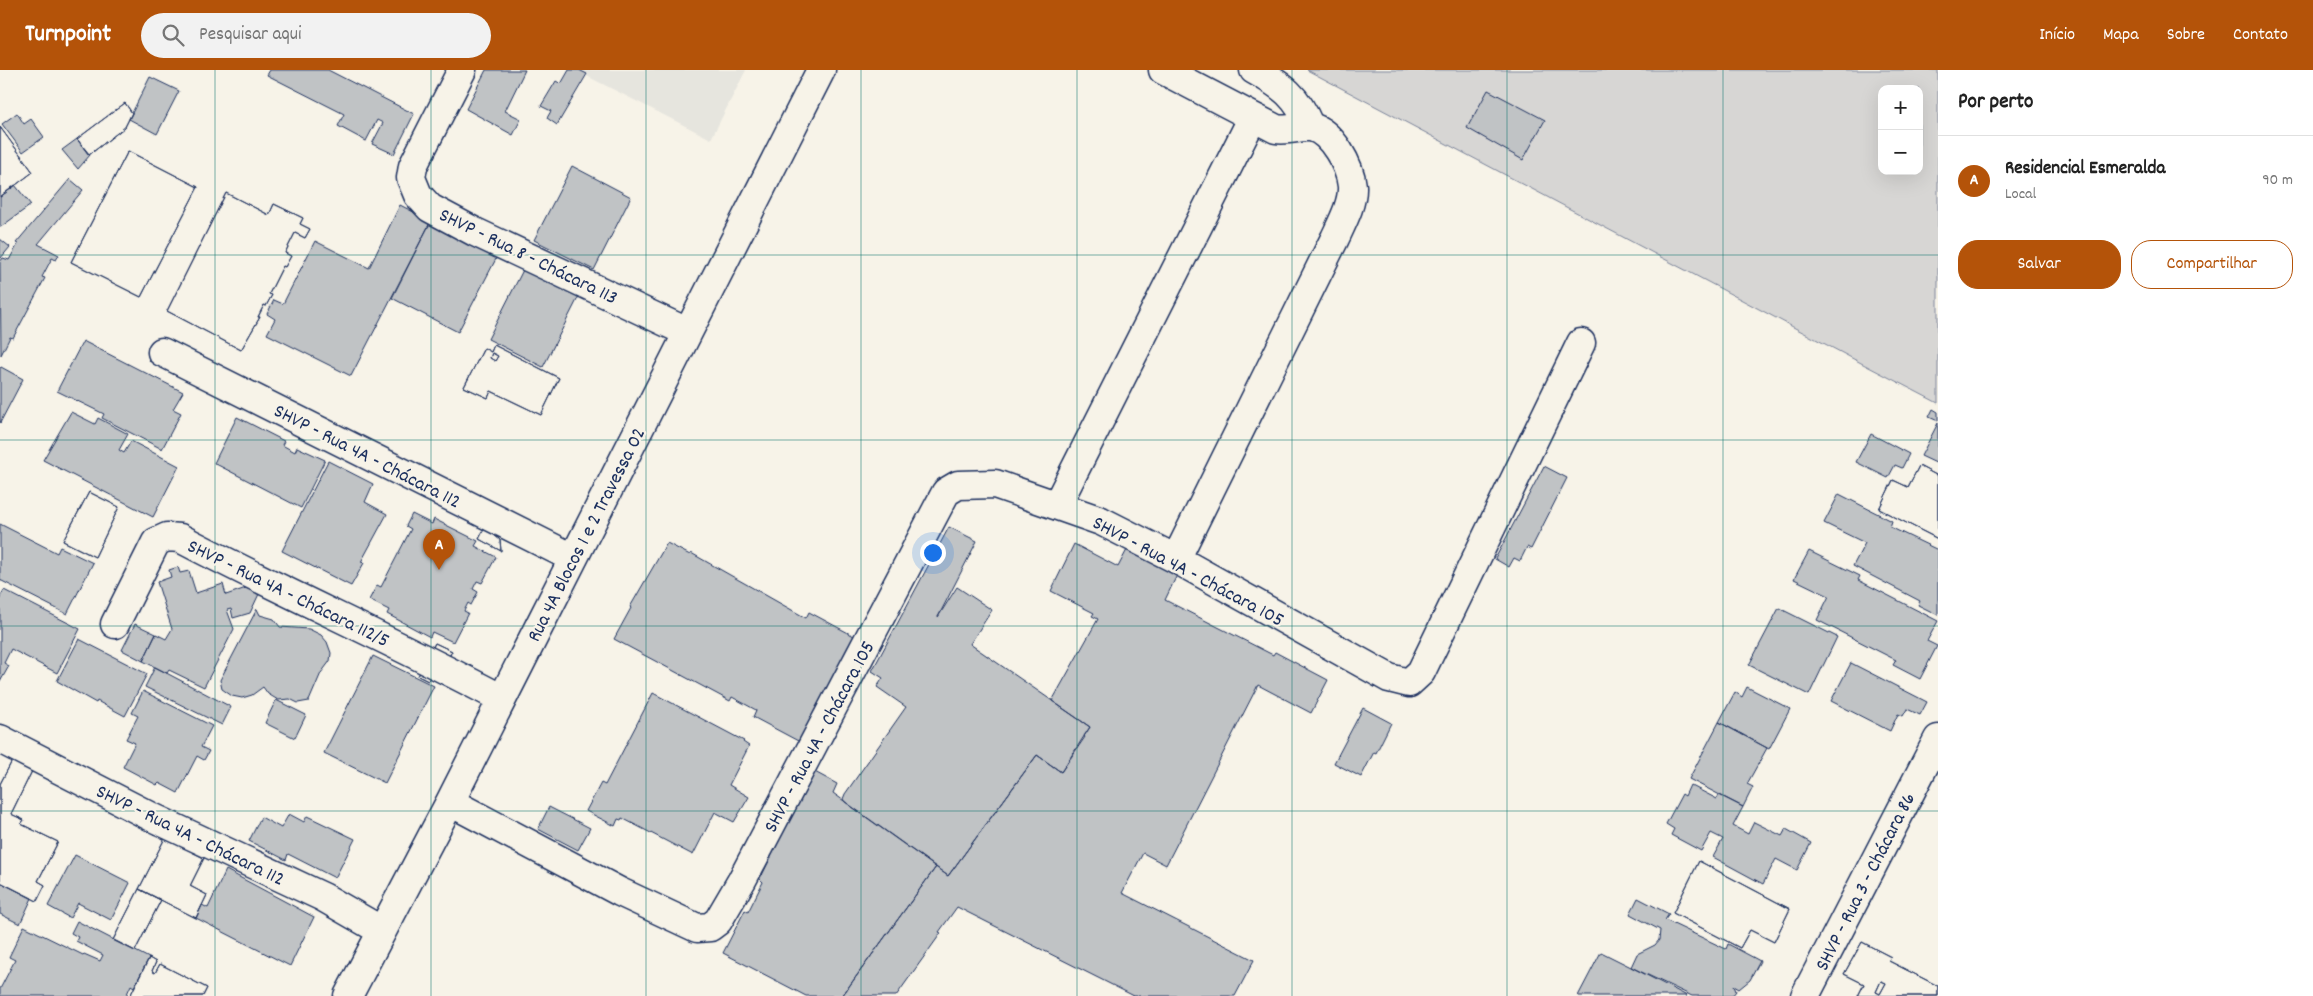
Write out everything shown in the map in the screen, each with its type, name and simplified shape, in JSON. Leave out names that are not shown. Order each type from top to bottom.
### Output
[{"type":"street","name":"SHVP - Rua 8 - Chácara 113","points":[[462,70],[413,166],[411,178],[418,195],[430,208],[475,232],[687,332]]},
{"type":"street","name":"Rua 4A Blocos 1 e 2 Travessa 02","points":[[348,996],[450,802],[821,70]]},
{"type":"street","points":[[1163,70],[1276,129],[1288,131],[1310,127]]},
{"type":"street","points":[[1176,559],[1335,238],[1348,207],[1352,187],[1345,164],[1331,141],[1310,127],[1303,110],[1292,95],[1275,81],[1254,70]]},
{"type":"street","points":[[1057,505],[1253,117]]},
{"type":"street","name":"SHVP - Rua 4A - Chácara 105","points":[[450,802],[620,892],[697,928],[710,926],[718,921],[742,880],[946,492],[958,484],[995,484],[1101,521],[1176,559],[1389,678],[1409,683],[1421,672],[1582,343]]},
{"type":"street","name":"SHVP - Rua 4A - Chácara 112","points":[[162,352],[573,558]]},
{"type":"street","name":"SHVP - Rua 4A - Chácara 112/5","points":[[115,624],[156,542],[167,537],[180,538],[267,584],[441,667],[502,700]]},
{"type":"street","name":"SHVP - Rua 3 - Chácara 86","points":[[1805,996],[1938,738]]},
{"type":"street","name":"SHVP - Rua 4A - Chácara 112","points":[[0,739],[154,818],[323,898],[382,931]]},
{"type":"shaded area","points":[[575,70],[746,70],[711,139]]},
{"type":"shaded area","points":[[1307,70],[1938,70],[1938,403],[1863,364]]},
{"type":"building","points":[[270,70],[328,70],[414,114],[394,154],[372,144],[383,123],[377,120],[366,141],[338,126],[344,114],[267,75]]},
{"type":"building","points":[[486,70],[525,70],[505,111],[521,119],[513,135],[466,109]]},
{"type":"building","points":[[569,70],[579,70],[587,74],[557,125],[547,118],[551,111],[541,106],[556,81],[561,84]]},
{"type":"building","points":[[150,77],[179,91],[157,134],[129,119]]},
{"type":"building","points":[[1488,90],[1545,120],[1523,160],[1467,128]]},
{"type":"building","points":[[125,103],[132,113],[125,127],[89,155],[77,139]]},
{"type":"building","points":[[125,103],[132,113],[125,127],[89,155],[77,139]]},
{"type":"building","points":[[17,113],[24,124],[31,119],[44,137],[23,152],[2,124]]},
{"type":"building","points":[[0,127],[33,172],[0,197]]},
{"type":"building","points":[[0,127],[33,172],[0,197]]},
{"type":"building","points":[[77,139],[90,155],[78,169],[62,150]]},
{"type":"building","points":[[128,151],[198,187],[141,297],[71,262]]},
{"type":"building","points":[[128,151],[198,187],[141,297],[71,262]]},
{"type":"building","points":[[572,166],[631,197],[594,270],[534,240]]},
{"type":"building","points":[[70,179],[83,190],[38,244],[59,255],[56,260],[52,258],[42,277],[45,278],[13,338],[10,337],[1,355],[0,262],[3,258],[9,260],[18,244],[16,243]]},
{"type":"building","points":[[15,185],[31,205],[0,226],[0,197]]},
{"type":"building","points":[[226,193],[269,215],[274,204],[303,218],[300,224],[310,229],[305,238],[295,233],[285,253],[291,256],[285,267],[283,266],[269,294],[272,295],[266,306],[264,305],[258,317],[260,317],[241,350],[167,311]]},
{"type":"building","points":[[226,193],[269,215],[274,204],[303,218],[300,224],[310,229],[305,238],[295,233],[285,253],[291,256],[285,267],[283,266],[269,294],[272,295],[266,306],[264,305],[258,317],[260,317],[241,350],[167,311]]},
{"type":"building","points":[[400,205],[431,221],[351,376],[267,334],[275,319],[267,314],[274,300],[283,304],[315,241],[369,268]]},
{"type":"building","points":[[431,221],[498,255],[458,332],[392,298]]},
{"type":"building","points":[[0,239],[10,247],[0,259]]},
{"type":"building","points":[[524,268],[579,296],[543,367],[488,339]]},
{"type":"building","points":[[83,341],[183,392],[173,409],[181,413],[162,449],[102,418],[104,414],[57,391]]},
{"type":"building","points":[[494,345],[559,378],[541,415],[491,391],[488,398],[464,387],[484,348],[491,352]],"holes":[[[492,353],[498,356],[495,361],[490,358]]]},
{"type":"building","points":[[494,345],[559,378],[541,415],[491,391],[488,398],[464,387],[484,348],[491,352]],"holes":[[[492,353],[498,356],[495,361],[490,358]]]},
{"type":"building","points":[[0,368],[23,379],[0,423]]},
{"type":"building","points":[[1933,409],[1938,412],[1938,421],[1929,417]]},
{"type":"building","points":[[71,412],[95,424],[98,418],[128,434],[119,450],[124,453],[131,441],[179,466],[153,517],[43,460]]},
{"type":"building","points":[[237,417],[284,441],[282,445],[295,452],[297,447],[325,460],[301,508],[214,463]]},
{"type":"building","points":[[1938,423],[1938,464],[1921,456]]},
{"type":"building","points":[[1871,434],[1909,454],[1902,468],[1895,465],[1888,478],[1856,462]]},
{"type":"building","points":[[328,461],[373,484],[365,502],[387,514],[361,562],[364,563],[351,586],[282,551]]},
{"type":"building","points":[[1544,466],[1567,478],[1531,549],[1527,547],[1520,561],[1514,558],[1509,567],[1495,559]]},
{"type":"building","points":[[1919,466],[1938,476],[1938,539],[1879,509],[1893,480],[1908,487]]},
{"type":"building","points":[[1919,466],[1938,476],[1938,539],[1879,509],[1893,480],[1908,487]]},
{"type":"building","points":[[89,492],[119,507],[95,557],[63,541]]},
{"type":"building","points":[[89,492],[119,507],[95,557],[63,541]]},
{"type":"building","points":[[1839,494],[1892,521],[1890,527],[1938,550],[1938,615],[1918,605],[1920,601],[1853,566],[1865,543],[1824,523]]},
{"type":"building","points":[[412,514],[432,524],[434,519],[478,541],[475,546],[496,557],[482,583],[477,581],[473,589],[478,592],[471,605],[468,603],[464,611],[468,613],[453,642],[432,632],[430,637],[387,614],[389,610],[369,600],[377,585],[381,587],[411,529],[406,526]]},
{"type":"building","points":[[0,524],[57,553],[60,547],[93,563],[67,614],[0,580]]},
{"type":"building","points":[[485,527],[500,540],[501,551],[479,539]]},
{"type":"building","points":[[485,527],[500,540],[501,551],[479,539]]},
{"type":"building","points":[[949,527],[977,541],[938,617],[957,587],[992,610],[970,644],[1090,727],[1061,772],[1037,755],[948,876],[843,799],[906,707],[877,687],[883,678],[872,671]]},
{"type":"building","points":[[667,543],[690,555],[691,553],[806,618],[809,612],[854,636],[800,742],[753,717],[756,710],[732,697],[730,701],[614,639]]},
{"type":"building","points":[[1074,544],[1118,567],[1129,546],[1178,573],[1165,600],[1273,655],[1275,652],[1328,680],[1311,713],[1258,685],[1166,865],[1143,853],[1122,893],[1254,960],[1235,996],[1134,996],[957,907],[939,932],[941,933],[896,996],[842,996],[936,867],[948,876],[1037,755],[1061,772],[1085,737],[1090,727],[1052,701],[1098,619],[1092,616],[1094,613],[1051,591]]},
{"type":"building","points":[[1809,551],[1860,576],[1858,580],[1938,621],[1927,641],[1937,646],[1920,679],[1893,665],[1896,660],[1817,620],[1829,596],[1794,579]]},
{"type":"building","points":[[178,567],[180,573],[189,571],[196,593],[223,584],[226,595],[246,588],[259,594],[250,613],[233,618],[231,609],[227,610],[234,629],[204,687],[169,670],[167,673],[143,661],[156,634],[166,639],[172,629],[157,582],[171,577],[169,570]]},
{"type":"building","points":[[4,590],[80,629],[57,673],[11,649],[4,663],[9,666],[0,682],[0,597]]},
{"type":"building","points":[[1779,608],[1837,637],[1809,695],[1749,665]]},
{"type":"building","points":[[257,609],[260,615],[274,619],[280,627],[309,629],[321,635],[327,642],[331,653],[330,661],[321,673],[309,701],[298,703],[290,699],[278,700],[268,694],[263,687],[252,695],[242,698],[232,696],[222,689],[220,680]]},
{"type":"building","points":[[135,624],[156,634],[143,661],[122,650]]},
{"type":"building","points":[[79,639],[147,674],[125,716],[97,701],[96,703],[57,681]]},
{"type":"building","points":[[435,643],[452,651],[437,680],[430,677],[428,681],[418,676]]},
{"type":"building","points":[[435,643],[452,651],[437,680],[430,677],[428,681],[418,676]]},
{"type":"building","points":[[373,656],[434,686],[385,783],[324,753]]},
{"type":"building","points":[[1851,663],[1927,702],[1920,715],[1907,709],[1903,716],[1898,714],[1890,731],[1831,701]]},
{"type":"building","points":[[155,667],[231,707],[222,725],[145,687]]},
{"type":"building","points":[[1747,687],[1790,709],[1769,749],[1719,722],[1735,692],[1742,697]]},
{"type":"building","points":[[143,691],[212,726],[201,747],[209,751],[204,760],[197,756],[178,793],[159,783],[157,785],[123,767],[135,743],[126,739],[138,716],[132,713]]},
{"type":"building","points":[[653,693],[744,741],[749,746],[729,785],[749,797],[734,822],[715,812],[693,855],[622,818],[621,820],[618,819],[615,826],[586,811],[601,783],[605,785]]},
{"type":"building","points":[[276,700],[306,715],[295,738],[265,723]]},
{"type":"building","points":[[1363,708],[1391,723],[1361,777],[1334,763]]},
{"type":"building","points":[[1719,722],[1767,748],[1747,784],[1753,787],[1743,807],[1689,779]]},
{"type":"building","points":[[12,761],[32,771],[11,814],[24,820],[21,824],[58,842],[38,881],[45,885],[37,901],[0,882],[0,784]]},
{"type":"building","points":[[12,761],[32,771],[11,814],[24,820],[21,824],[58,842],[38,881],[45,885],[37,901],[0,882],[0,784]]},
{"type":"building","points":[[813,771],[837,784],[833,793],[936,867],[842,996],[806,996],[723,953],[745,910],[748,912],[763,882],[758,877],[759,874],[762,875]]},
{"type":"building","points":[[1690,785],[1717,799],[1719,795],[1743,807],[1733,826],[1748,834],[1754,822],[1782,836],[1786,829],[1811,843],[1797,870],[1776,859],[1763,884],[1713,857],[1723,839],[1711,833],[1701,851],[1671,835],[1674,829],[1666,824],[1682,794],[1685,796]]},
{"type":"building","points":[[549,807],[590,828],[578,850],[538,829]]},
{"type":"building","points":[[289,814],[304,822],[307,816],[355,839],[335,878],[288,854],[286,860],[249,841],[261,817],[281,828]]},
{"type":"building","points":[[165,838],[204,858],[190,886],[207,895],[196,918],[139,889]]},
{"type":"building","points":[[165,838],[204,858],[190,886],[207,895],[196,918],[139,889]]},
{"type":"building","points":[[75,855],[130,883],[111,920],[78,903],[70,918],[48,906]]},
{"type":"building","points":[[1699,861],[1790,909],[1774,942],[1750,930],[1740,948],[1673,913]]},
{"type":"building","points":[[1699,861],[1790,909],[1774,942],[1750,930],[1740,948],[1673,913]]},
{"type":"building","points":[[226,870],[314,917],[290,966],[196,918],[202,905],[208,908]]},
{"type":"building","points":[[0,882],[32,898],[20,924],[0,914]]},
{"type":"building","points":[[139,889],[161,900],[135,951],[113,940]]},
{"type":"building","points":[[139,889],[161,900],[135,951],[113,940]]},
{"type":"building","points":[[1638,898],[1669,914],[1665,920],[1726,949],[1728,944],[1760,961],[1750,980],[1739,989],[1734,986],[1736,991],[1732,996],[1692,996],[1631,967],[1637,954],[1655,945],[1659,940],[1660,930],[1630,914]]},
{"type":"building","points":[[77,921],[149,958],[134,987],[131,985],[126,996],[0,996],[0,989],[15,960],[9,957],[24,926],[83,955],[100,961],[103,955],[76,941],[78,937],[71,933]]},
{"type":"building","points":[[1862,942],[1891,957],[1889,961],[1938,986],[1938,996],[1858,996],[1864,984],[1844,974]],"holes":[[[1881,981],[1886,983],[1880,994],[1876,992]]]},
{"type":"building","points":[[1862,942],[1891,957],[1889,961],[1938,986],[1938,996],[1858,996],[1864,984],[1844,974]],"holes":[[[1881,981],[1886,983],[1880,994],[1876,992]]]},
{"type":"building","points":[[1601,952],[1631,967],[1687,996],[1578,996]]},
{"type":"building","points":[[149,958],[156,962],[152,971],[155,973],[160,964],[207,988],[203,996],[130,996]]},
{"type":"building","points":[[149,958],[156,962],[152,971],[155,973],[160,964],[207,988],[203,996],[130,996]]},
{"type":"place","name":"Residencial Esmeralda","points":[[439,570]]}]
